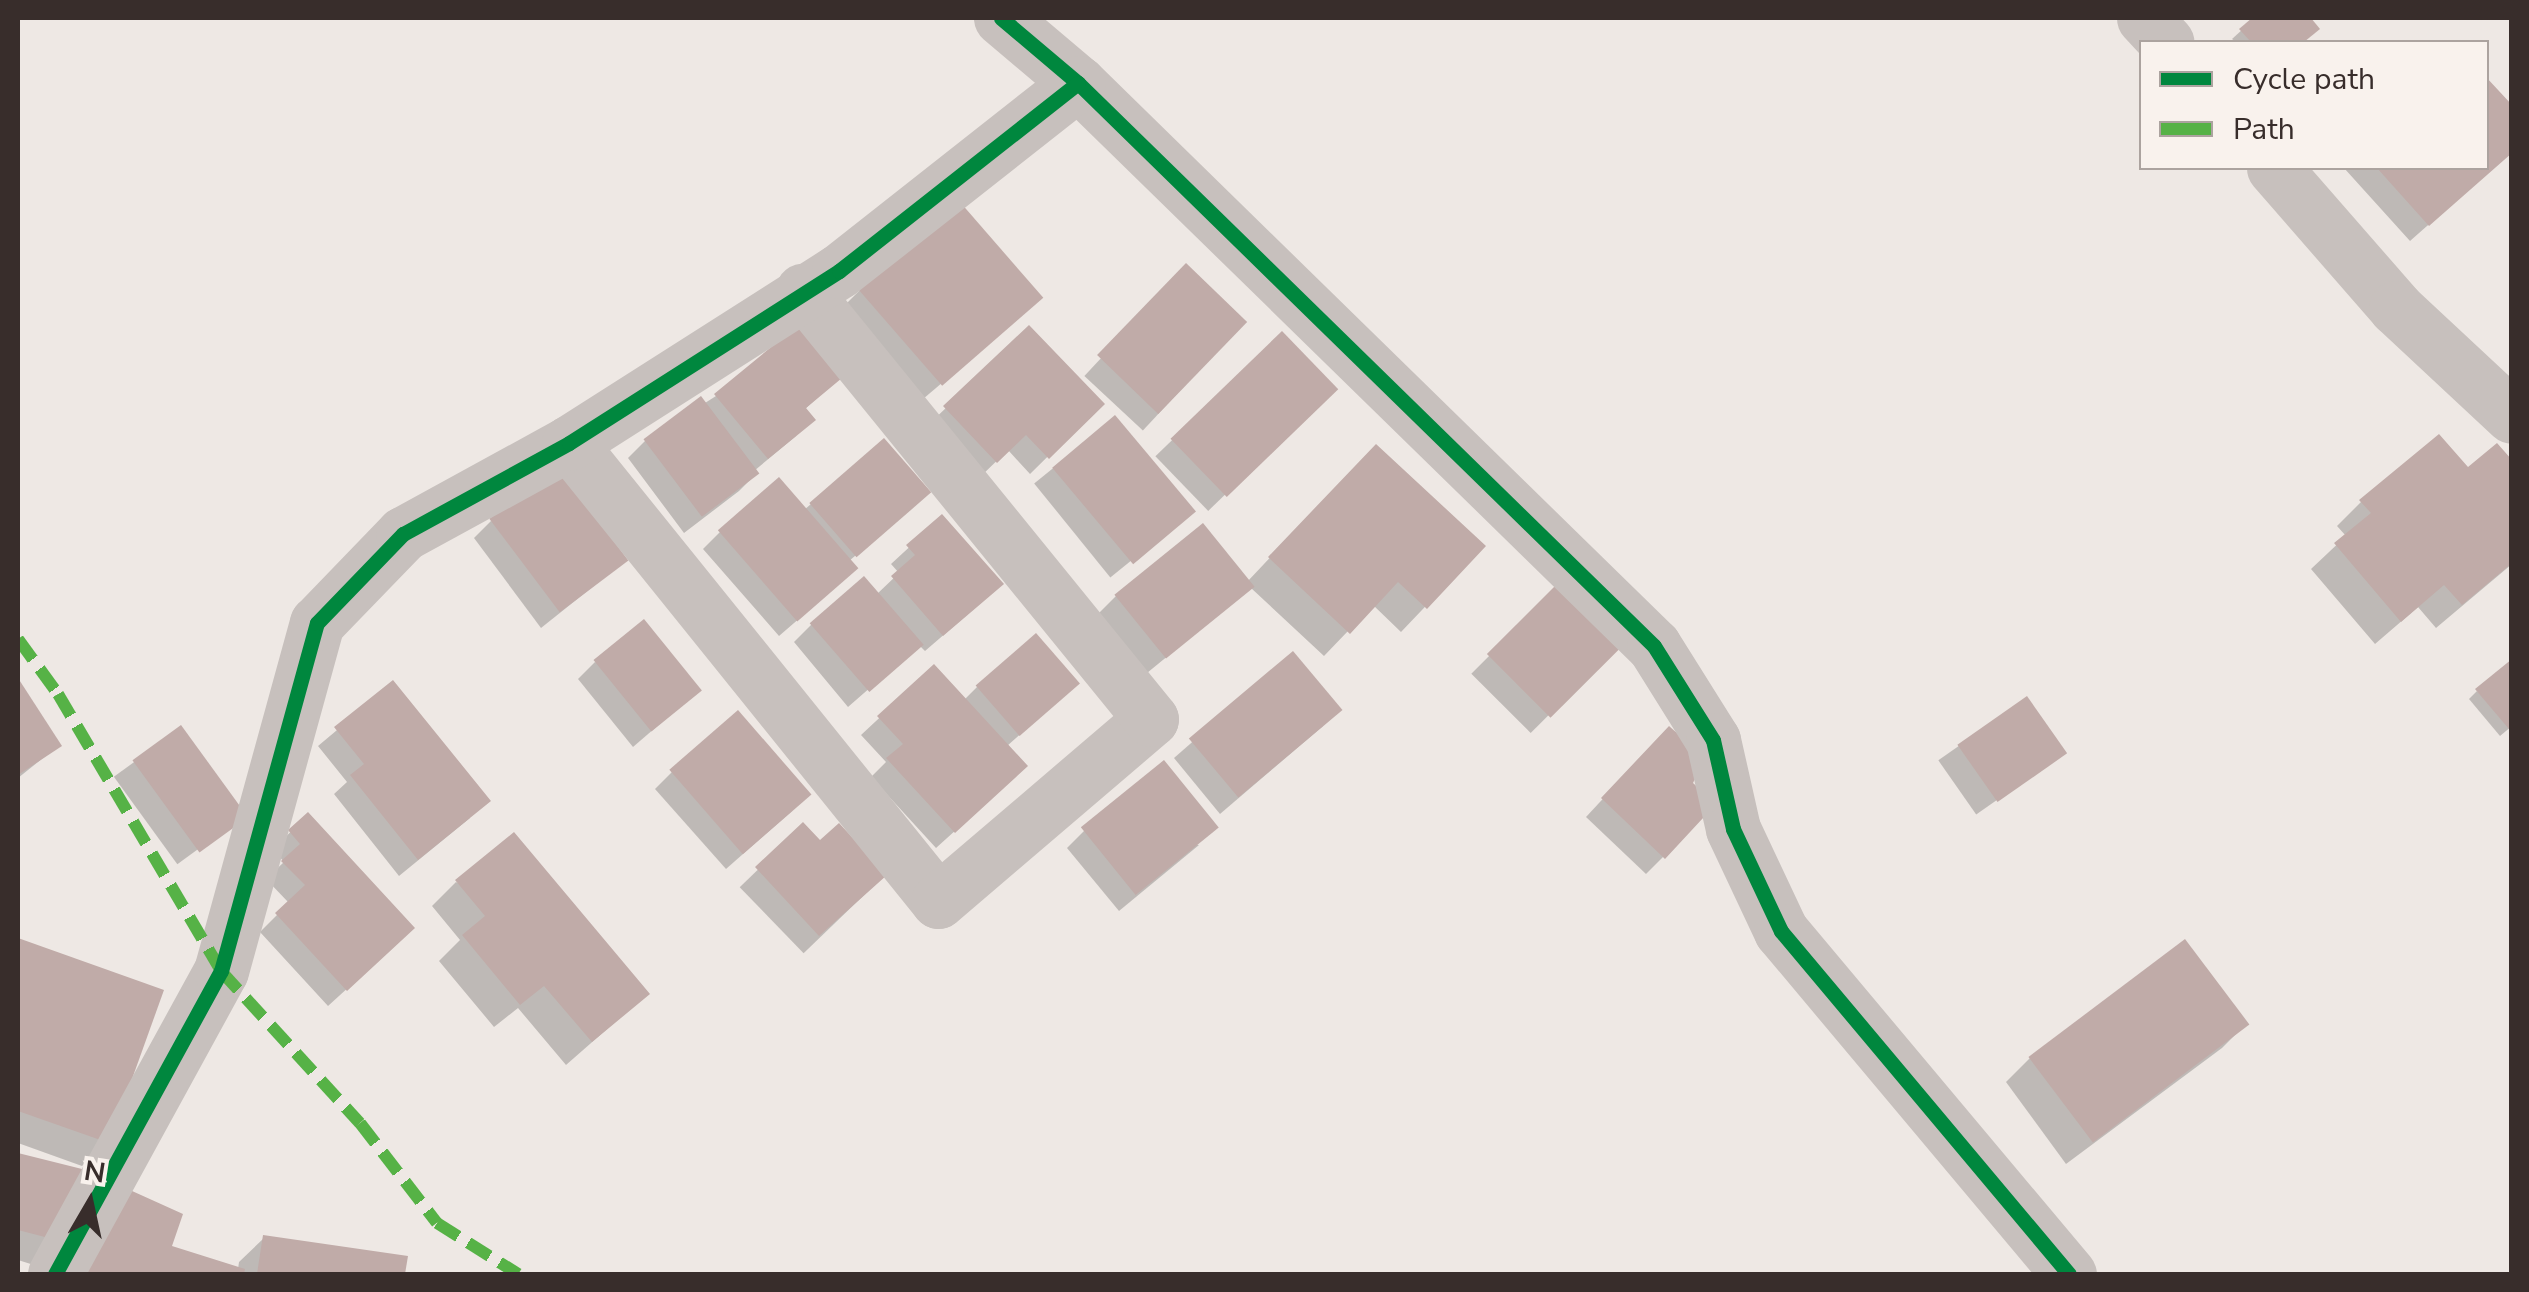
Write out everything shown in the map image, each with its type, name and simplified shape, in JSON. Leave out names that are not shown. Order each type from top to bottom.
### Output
[{"type":"street","points":[[2144,18],[2164,40]]},
{"type":"street","points":[[1032,26],[1078,84],[1654,646],[1713,740],[1733,829],[1781,931],[2070,1274]]},
{"type":"street","points":[[54,1274],[221,971],[317,623],[403,534],[569,443],[838,271],[1078,84]]},
{"type":"street","points":[[2276,170],[2396,308],[2512,416]]},
{"type":"street","points":[[569,443],[938,901],[1151,719],[803,292]]},
{"type":"building","points":[[2252,18],[2311,18],[2320,29],[2306,40],[2249,40],[2239,29]]},
{"type":"building","points":[[2489,80],[2512,105],[2512,153],[2429,226],[2379,170],[2489,170]]},
{"type":"building","points":[[960,202],[1043,298],[942,386],[859,290]]},
{"type":"building","points":[[1186,263],[1247,322],[1158,414],[1097,355]]},
{"type":"building","points":[[798,325],[842,378],[806,408],[816,420],[768,459],[714,394]]},
{"type":"building","points":[[1029,325],[1105,404],[1049,459],[1026,435],[997,463],[943,406]]},
{"type":"building","points":[[1282,331],[1338,389],[1227,497],[1171,439]]},
{"type":"building","points":[[701,396],[759,473],[702,517],[643,439]]},
{"type":"building","points":[[1115,415],[1196,512],[1133,564],[1052,468]]},
{"type":"building","points":[[2439,434],[2468,467],[2497,443],[2512,460],[2512,563],[2462,605],[2444,585],[2401,622],[2334,543],[2371,513],[2359,500]]},
{"type":"building","points":[[884,438],[931,492],[857,557],[809,503]]},
{"type":"building","points":[[1376,444],[1486,546],[1427,609],[1398,582],[1350,634],[1268,557]]},
{"type":"building","points":[[558,467],[628,560],[560,612],[489,519]]},
{"type":"building","points":[[779,477],[858,568],[797,621],[718,530]]},
{"type":"building","points":[[942,514],[1004,584],[943,636],[891,576],[915,555],[906,545]]},
{"type":"building","points":[[1203,523],[1255,587],[1166,658],[1114,595]]},
{"type":"building","points":[[864,576],[924,645],[869,692],[810,623]]},
{"type":"building","points":[[1559,582],[1623,646],[1551,718],[1487,654]]},
{"type":"building","points":[[644,619],[702,690],[651,731],[593,660]]},
{"type":"building","points":[[1036,633],[1080,684],[1020,736],[976,685]]},
{"type":"building","points":[[1293,651],[1342,710],[1238,797],[1189,738]]},
{"type":"building","points":[[2512,659],[2512,727],[2509,729],[2475,689]]},
{"type":"building","points":[[934,664],[1028,766],[955,833],[886,758],[903,744],[877,716]]},
{"type":"building","points":[[18,678],[62,746],[18,775]]},
{"type":"building","points":[[393,680],[491,801],[418,860],[350,775],[364,764],[334,727]]},
{"type":"building","points":[[2027,696],[2067,753],[1998,802],[1957,745]]},
{"type":"building","points":[[738,710],[811,795],[743,854],[669,770]]},
{"type":"building","points":[[181,725],[248,817],[199,852],[132,760]]},
{"type":"building","points":[[1669,726],[1705,758],[1693,783],[1716,804],[1665,859],[1601,798]]},
{"type":"building","points":[[1164,760],[1219,828],[1136,895],[1081,827]]},
{"type":"building","points":[[308,812],[415,928],[347,991],[275,913],[305,885],[281,861],[300,844],[288,830]]},
{"type":"building","points":[[803,822],[820,840],[839,823],[887,875],[819,936],[755,867]]},
{"type":"building","points":[[514,832],[650,994],[592,1042],[544,986],[520,1005],[462,935],[485,916],[455,880]]},
{"type":"building","points":[[18,938],[164,990],[109,1143],[18,1111]]},
{"type":"building","points":[[2185,939],[2249,1024],[2093,1142],[2028,1057]]},
{"type":"building","points":[[18,1153],[82,1169],[64,1242],[18,1230]]},
{"type":"building","points":[[121,1186],[183,1214],[172,1246],[245,1269],[244,1274],[85,1274]]},
{"type":"building","points":[[263,1235],[408,1256],[405,1274],[257,1274]]},
{"type":"marked path","points":[[18,639],[58,694],[221,971],[360,1123],[437,1223],[518,1274]]},
{"type":"cycle path","points":[[1001,18],[1078,83],[1654,646],[1713,740],[1733,829],[1781,931],[2069,1274]]},
{"type":"cycle path","points":[[55,1274],[221,971],[317,623],[403,534],[569,443],[839,271],[1078,83]]}]
